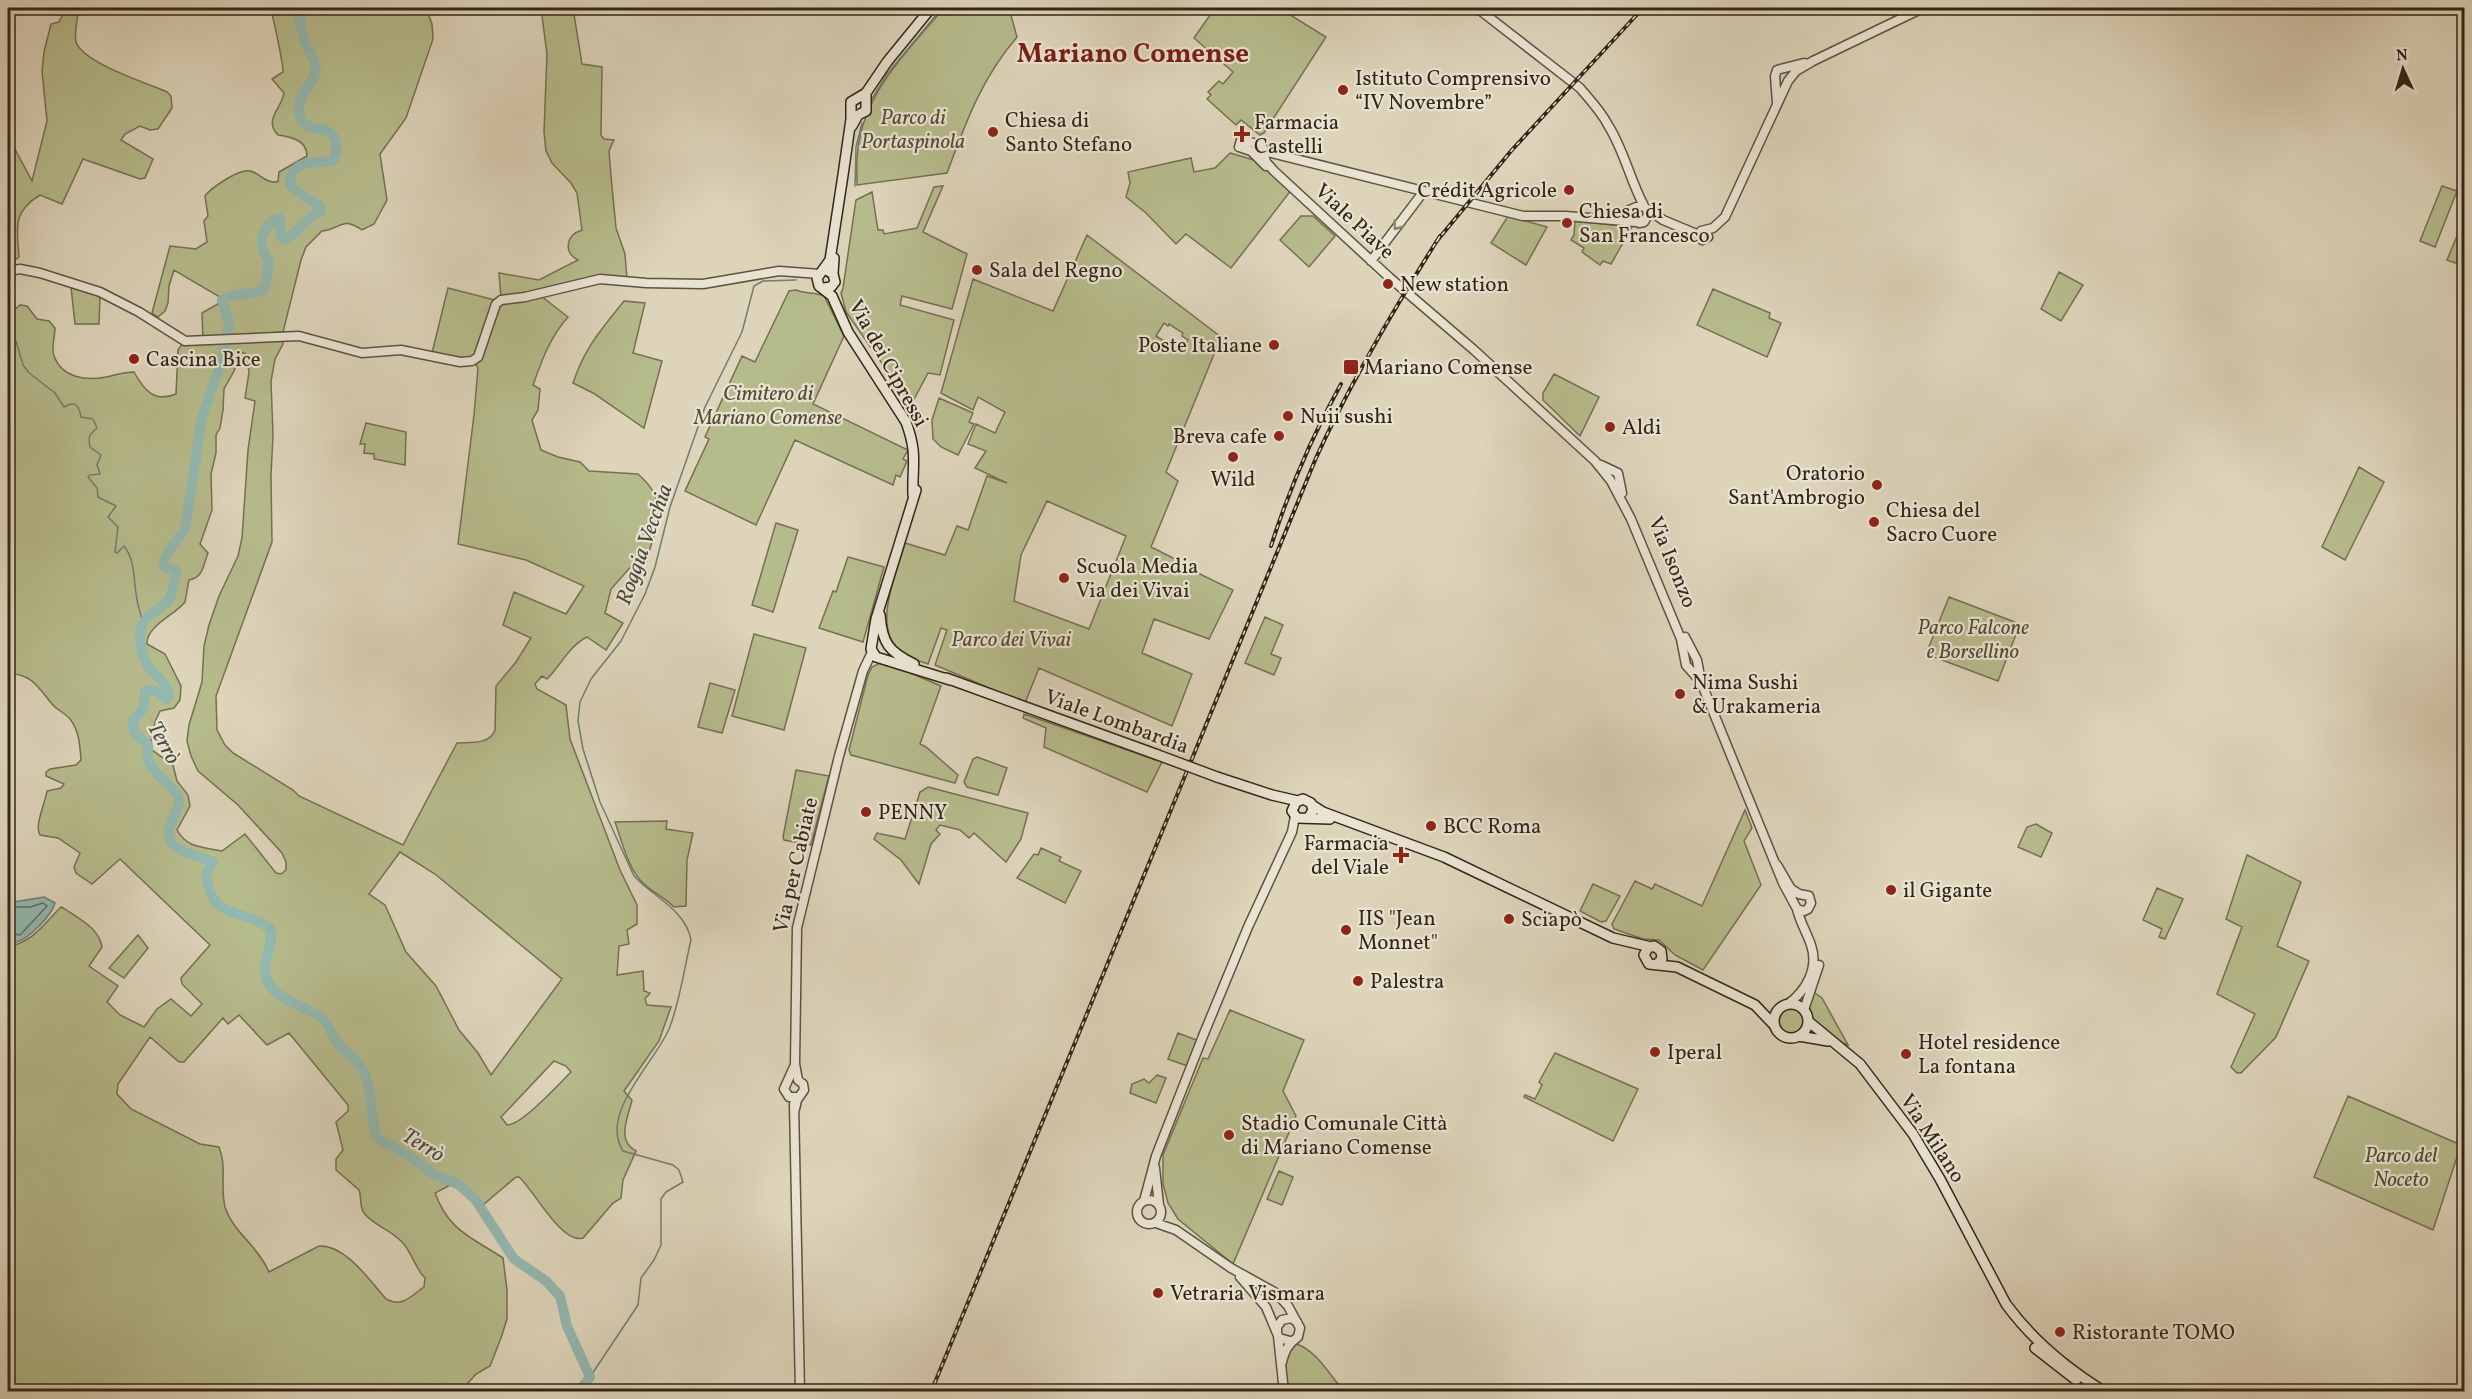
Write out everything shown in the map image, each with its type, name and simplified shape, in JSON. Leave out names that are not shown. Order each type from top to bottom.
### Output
[{"type":"main road","points":[[854,113],[865,112],[864,98],[887,62],[931,8]]},
{"type":"main road","points":[[821,279],[830,260],[854,113],[850,102],[864,98]]},
{"type":"main road","name":"Via dei Cipressi","points":[[854,113],[834,279],[837,302],[848,326],[902,407],[917,445],[918,471],[876,621],[875,650]]},
{"type":"main road","points":[[828,271],[834,279],[831,287],[821,279],[828,271]]},
{"type":"main road","name":"Via dei Cipressi","points":[[821,279],[832,296],[848,332],[906,423],[915,460],[913,495]]},
{"type":"main road","name":"Via dei Cipressi","points":[[880,610],[882,633],[887,644]]},
{"type":"main road","points":[[880,639],[887,644],[887,653],[875,650],[880,639]]},
{"type":"main road","name":"Viale Lombardia","points":[[887,644],[902,658],[950,680]]},
{"type":"main road","name":"Viale Lombardia","points":[[875,650],[950,680],[1217,777],[1298,801]]},
{"type":"main road","name":"Viale Lombardia","points":[[1272,795],[1286,803],[1300,816],[1329,819],[1360,829],[1625,942]]},
{"type":"main road","points":[[1306,800],[1312,805],[1312,813],[1300,816],[1294,804],[1306,800]]},
{"type":"main road","name":"Viale Lombardia","points":[[1312,805],[1326,813],[1444,857],[1524,897]]},
{"type":"main road","points":[[1625,942],[1657,947],[1677,967],[1755,1005],[1774,1025],[1777,1032],[1784,1037],[1799,1036],[1806,1030],[1808,1021]]},
{"type":"main road","points":[[1625,942],[1644,955],[1647,963],[1677,967]]},
{"type":"main road","points":[[1644,955],[1651,946]]},
{"type":"main road","points":[[1657,964],[1662,959],[1662,954]]},
{"type":"main road","points":[[1755,1005],[1794,1004],[1804,1010],[1808,1021],[1860,1064],[1884,1097]]},
{"type":"main road","points":[[1774,1025],[1775,1015],[1785,1005]]},
{"type":"main road","points":[[1799,1036],[1833,1043]]},
{"type":"main road","name":"Via Milano","points":[[1884,1097],[1912,1140],[1980,1268],[2013,1323],[2054,1365],[2096,1392]]},
{"type":"main road","name":"Via Milano","points":[[1884,1097],[1922,1147],[2006,1304],[2019,1322],[2049,1352],[2105,1392]]},
{"type":"street","points":[[1477,8],[1580,88],[1609,126],[1632,183],[1646,207],[1648,215],[1640,222]]},
{"type":"street","points":[[1371,261],[1424,191],[1523,216],[1566,216],[1640,222],[1674,226],[1703,233],[1716,226],[1725,217],[1789,80],[1796,71],[1923,8]]},
{"type":"street","points":[[1776,110],[1777,70],[1813,61]]},
{"type":"street","points":[[1785,68],[1790,72],[1789,80]]},
{"type":"street","points":[[1775,78],[1780,83],[1789,80]]},
{"type":"street","name":"Viale Piave","points":[[1412,295],[1371,261],[1274,171],[1261,153],[1292,158],[1424,191]]},
{"type":"street","points":[[1632,183],[1631,215],[1640,222]]},
{"type":"street","points":[[1602,220],[1633,208],[1646,207],[1674,226]]},
{"type":"street","points":[[8,271],[20,269],[39,273],[100,292],[139,312],[185,341],[299,336],[362,353],[401,350],[460,362],[472,361],[478,357],[496,304],[501,300],[525,297],[604,279],[691,284],[778,271],[806,274],[821,279]]},
{"type":"street","name":"Via Isonzo","points":[[1412,295],[1595,461],[1612,477],[1621,491],[1643,534],[1692,664],[1783,883],[1796,902]]},
{"type":"street","name":"Via per Cabiate","points":[[794,1080],[796,933],[822,822],[861,678],[875,650]]},
{"type":"street","points":[[1144,1201],[1156,1156],[1252,929],[1255,917],[1300,816]]},
{"type":"street","points":[[1796,902],[1804,894],[1810,898],[1811,905],[1807,910],[1806,918],[1817,946],[1819,964],[1817,976],[1806,999],[1804,1010]]},
{"type":"street","points":[[1796,902],[1807,910]]},
{"type":"street","points":[[1785,1005],[1805,986],[1813,965],[1812,947],[1796,902]]},
{"type":"street","points":[[796,1098],[788,1096],[784,1089],[794,1080],[804,1088],[796,1098],[795,1109],[800,1392]]},
{"type":"street","points":[[1156,1156],[1155,1178],[1161,1216],[1156,1223]]},
{"type":"street","points":[[1176,1230],[1160,1206],[1152,1200],[1144,1201],[1137,1207],[1137,1217],[1144,1224],[1156,1223],[1176,1230],[1279,1296],[1297,1322],[1299,1334],[1290,1341],[1282,1362]]},
{"type":"street","points":[[1232,1268],[1266,1307],[1277,1335],[1284,1341],[1290,1341]]},
{"type":"street","points":[[1284,1392],[1277,1327],[1282,1320],[1291,1318],[1297,1322]]},
{"type":"green space","points":[[266,8],[426,8],[432,24],[433,39],[406,118],[380,154],[387,200],[374,224],[362,230],[345,224],[322,231],[306,247],[283,332],[203,338],[202,313],[218,304],[220,297],[174,270],[165,311],[158,317],[152,313],[170,246],[196,249],[207,242],[204,221],[208,216],[205,196],[225,180],[239,173],[250,171],[269,181],[276,182],[279,172],[307,156],[301,143],[293,138],[278,135],[272,124],[284,93],[272,79],[283,72],[283,69],[272,15]]},
{"type":"green space","points":[[541,8],[573,8],[582,64],[602,67],[601,135],[604,139],[614,140],[609,151],[611,176],[616,228],[625,254],[627,279],[501,298],[499,273],[539,280],[578,260],[573,257],[568,248],[573,236],[582,230],[577,193],[552,163],[546,151],[544,132],[547,54]]},
{"type":"green space","name":"Parco di Portaspinola","points":[[944,8],[1009,8],[1017,37],[984,85],[947,173],[857,185],[858,148],[869,108],[890,72]]},
{"type":"green space","points":[[1215,8],[1279,8],[1326,37],[1264,133],[1260,135],[1241,120],[1236,125],[1207,99],[1211,95],[1208,92],[1219,81],[1223,84],[1233,72],[1194,38]]},
{"type":"green space","points":[[74,9],[78,13],[76,42],[81,50],[103,65],[167,92],[171,96],[172,108],[158,129],[150,130],[140,126],[125,134],[121,140],[153,159],[145,178],[140,179],[83,159],[62,204],[40,195],[25,208],[17,229],[19,257],[8,263],[8,136],[32,181],[47,121],[42,71],[44,52],[51,24],[59,22],[63,14]]},
{"type":"green space","points":[[1230,153],[1254,160],[1292,189],[1231,268],[1186,234],[1176,244],[1146,213],[1126,197],[1130,183],[1128,172],[1191,158],[1194,172],[1215,168]]},
{"type":"green space","points":[[943,186],[923,232],[967,254],[952,309],[902,296],[900,305],[954,320],[940,375],[928,373],[911,405],[846,312],[841,293],[856,200],[872,192],[878,230],[883,230],[884,234],[917,228],[934,187]]},
{"type":"green space","points":[[2442,186],[2457,191],[2435,247],[2420,241]]},
{"type":"green space","points":[[1301,216],[1313,216],[1335,236],[1309,267],[1280,240]]},
{"type":"green space","points":[[1508,216],[1547,227],[1526,265],[1491,243]]},
{"type":"green space","points":[[1575,221],[1632,227],[1611,264],[1603,261],[1600,265],[1582,252],[1584,248],[1571,240],[1574,235]]},
{"type":"green space","points":[[2462,224],[2464,225],[2464,266],[2447,260]]},
{"type":"green space","name":"Parco dei Vivai","points":[[1087,235],[1221,337],[1166,472],[1178,481],[1151,547],[1177,560],[1177,563],[1233,590],[1209,639],[1154,619],[1142,653],[1192,674],[1172,726],[1039,668],[1025,703],[935,665],[947,630],[941,628],[928,664],[913,659],[899,650],[891,640],[887,627],[892,583],[905,543],[945,555],[957,526],[968,530],[987,476],[1007,483],[975,468],[986,451],[968,444],[976,424],[995,433],[1005,412],[978,397],[973,410],[941,393],[973,279],[1053,311]],"holes":[[[1164,323],[1183,333],[1182,336],[1188,340],[1181,352],[1156,336]],[[1047,501],[1126,536],[1089,629],[1014,601],[1021,555]]]},
{"type":"green space","points":[[2059,272],[2083,285],[2061,321],[2041,309]]},
{"type":"green space","points":[[71,287],[100,295],[99,324],[75,324]]},
{"type":"green space","points":[[448,288],[495,300],[479,349],[471,359],[463,360],[432,353]]},
{"type":"green space","points":[[1713,289],[1770,313],[1769,318],[1781,323],[1767,357],[1697,325]]},
{"type":"green space","name":"Cimitero di Mariano Comense","points":[[796,290],[824,296],[844,336],[813,404],[908,450],[903,459],[907,461],[900,477],[896,475],[893,485],[795,440],[756,525],[685,491],[709,439],[705,437],[742,356],[755,362],[789,291]]},
{"type":"green space","points":[[541,296],[568,317],[551,341],[533,385],[540,389],[538,410],[532,420],[541,450],[580,462],[589,471],[638,474],[649,485],[658,505],[657,526],[646,564],[635,562],[611,589],[605,613],[623,623],[606,650],[587,637],[570,651],[547,679],[542,676],[535,684],[537,689],[566,705],[570,739],[620,870],[637,905],[637,924],[627,930],[629,944],[619,946],[617,975],[643,971],[644,991],[650,993],[645,999],[647,1005],[671,1007],[659,1041],[624,1091],[632,1100],[626,1121],[626,1141],[636,1151],[623,1180],[621,1198],[613,1203],[583,1238],[575,1238],[557,1225],[519,1177],[516,1177],[483,1205],[462,1184],[450,1185],[435,1193],[454,1225],[503,1258],[507,1290],[507,1319],[501,1338],[490,1366],[476,1374],[461,1391],[8,1392],[8,947],[25,941],[61,907],[65,909],[93,929],[100,940],[102,947],[89,966],[118,986],[107,1002],[120,1015],[144,1027],[157,1009],[171,999],[191,1016],[202,1004],[182,984],[181,978],[210,945],[120,859],[92,884],[76,873],[74,867],[80,853],[58,838],[40,835],[38,831],[47,791],[61,788],[64,784],[46,776],[46,772],[50,769],[76,765],[81,760],[77,733],[70,719],[54,706],[34,682],[23,676],[8,673],[8,315],[20,305],[27,306],[37,319],[49,321],[55,328],[54,356],[63,369],[69,373],[83,378],[98,378],[134,372],[150,393],[162,397],[176,394],[178,350],[183,343],[283,340],[275,359],[271,381],[272,542],[216,696],[217,730],[225,745],[233,753],[299,796],[403,845],[457,743],[484,740],[489,738],[495,730],[496,686],[516,662],[531,638],[503,625],[514,592],[566,614],[584,586],[526,560],[458,544],[474,415],[478,368],[475,363],[499,304]],"holes":[[[241,352],[246,354],[249,372],[245,398],[255,401],[248,450],[242,538],[238,556],[219,596],[209,625],[204,646],[202,682],[189,725],[187,741],[198,771],[238,805],[282,853],[286,862],[286,870],[281,874],[276,873],[245,834],[222,851],[196,846],[185,840],[177,830],[190,806],[188,795],[177,781],[173,765],[152,750],[151,745],[153,730],[160,711],[174,708],[180,700],[181,686],[165,654],[147,644],[148,638],[156,626],[185,602],[189,580],[198,576],[204,566],[208,553],[200,544],[212,510],[211,474],[216,453],[216,435],[220,428],[224,389]],[[400,852],[435,874],[562,979],[491,1075],[478,1053],[459,1030],[436,986],[406,952],[385,905],[369,894]],[[239,1015],[267,1045],[289,1033],[348,1105],[348,1111],[336,1122],[343,1150],[336,1159],[336,1170],[359,1190],[364,1213],[402,1242],[425,1278],[424,1287],[410,1297],[402,1302],[386,1299],[357,1265],[348,1257],[329,1247],[319,1246],[269,1272],[259,1254],[234,1224],[225,1207],[223,1161],[219,1147],[200,1144],[131,1109],[117,1094],[118,1084],[150,1037],[179,1062],[184,1062],[223,1018],[228,1024]],[[554,1061],[566,1066],[571,1072],[522,1118],[507,1125],[501,1117]]]},
{"type":"green space","points":[[624,301],[645,303],[633,353],[662,361],[644,428],[593,393],[573,383],[588,349]]},
{"type":"green space","points":[[1554,374],[1599,397],[1580,436],[1543,400],[1543,393]]},
{"type":"green space","points":[[939,398],[973,413],[969,422],[974,424],[958,455],[941,447],[933,439],[932,420]]},
{"type":"green space","points":[[366,423],[406,432],[405,465],[374,459],[374,454],[364,453],[365,444],[360,444]]},
{"type":"green space","points":[[2359,467],[2384,482],[2345,560],[2322,547]]},
{"type":"green space","points":[[776,523],[798,530],[773,612],[752,605]]},
{"type":"green space","points":[[848,557],[884,567],[863,642],[819,628],[833,591],[836,592]]},
{"type":"green space","name":"Parco Falcone e Borsellino","points":[[1949,597],[2020,624],[1998,681],[1926,654]]},
{"type":"green space","points":[[1265,617],[1283,625],[1271,654],[1281,658],[1274,675],[1245,663]]},
{"type":"green space","points":[[754,634],[806,648],[784,730],[732,716]]},
{"type":"green space","points":[[880,663],[887,663],[941,686],[920,744],[958,775],[955,783],[851,755],[849,750],[868,675],[872,667]]},
{"type":"green space","points":[[710,683],[735,690],[722,733],[698,727]]},
{"type":"green space","points":[[1024,714],[1162,762],[1147,792],[1044,747],[1046,728],[1023,718]]},
{"type":"green space","points":[[977,757],[1007,768],[998,795],[967,787],[964,782],[973,759]]},
{"type":"green space","points":[[796,770],[829,776],[811,845],[784,840],[783,837]]},
{"type":"green space","points":[[928,787],[1028,813],[1021,839],[1006,862],[974,833],[969,838],[960,830],[940,825],[936,830],[940,834],[931,844],[919,884],[901,860],[874,839],[877,833],[905,839],[920,792]]},
{"type":"green space","points":[[1745,810],[1752,828],[1744,841],[1761,885],[1703,970],[1675,955],[1659,940],[1643,939],[1614,929],[1612,924],[1635,881],[1652,889],[1655,884],[1702,906]]},
{"type":"green space","points":[[667,821],[666,829],[693,833],[687,860],[686,906],[674,907],[638,877],[626,854],[615,822]]},
{"type":"green space","points":[[2036,824],[2052,833],[2041,857],[2018,847],[2027,827]]},
{"type":"green space","points":[[1041,848],[1061,857],[1059,861],[1081,871],[1065,903],[1017,878],[1034,854],[1038,855]]},
{"type":"green space","points":[[2247,855],[2301,882],[2277,946],[2309,961],[2276,1037],[2241,1073],[2237,1073],[2231,1067],[2255,1014],[2217,994],[2242,927],[2226,919]]},
{"type":"green space","points":[[1593,884],[1620,896],[1606,921],[1601,922],[1580,911]]},
{"type":"green space","points":[[2157,888],[2183,899],[2165,939],[2159,937],[2162,929],[2143,920]]},
{"type":"green space","points":[[138,935],[148,948],[124,978],[109,968]]},
{"type":"green space","points":[[1812,991],[1822,998],[1848,1045],[1836,1040],[1818,1027],[1810,1016],[1808,1008]]},
{"type":"green space","points":[[1791,1009],[1796,1010],[1802,1016],[1802,1026],[1796,1032],[1791,1033],[1786,1032],[1780,1026],[1779,1021],[1780,1016],[1786,1010]]},
{"type":"green space","name":"Stadio Comunale Città di Mariano Comense","points":[[1230,1010],[1304,1040],[1283,1091],[1296,1116],[1233,1264],[1178,1219],[1168,1203],[1163,1184],[1163,1155],[1203,1058],[1208,1059]]},
{"type":"green space","points":[[1178,1033],[1199,1041],[1190,1067],[1168,1059]]},
{"type":"green space","points":[[1555,1053],[1638,1089],[1613,1141],[1524,1097],[1525,1095],[1535,1099],[1542,1085],[1539,1082]]},
{"type":"green space","points":[[1157,1075],[1166,1078],[1156,1103],[1130,1093],[1132,1084],[1144,1079],[1149,1083]]},
{"type":"green space","name":"Parco del Noceto","points":[[2348,1096],[2461,1145],[2433,1230],[2314,1177]]},
{"type":"green space","points":[[1279,1171],[1293,1177],[1282,1205],[1267,1199]]},
{"type":"green space","points":[[1297,1344],[1317,1358],[1344,1391],[1288,1392],[1287,1359],[1292,1348]]},
{"type":"water","points":[[44,897],[55,903],[45,920],[21,940],[16,942],[8,939],[8,903]]},
{"type":"waterway","name":"Terrò","points":[[298,8],[303,35],[316,69],[301,99],[299,112],[306,124],[331,133],[336,144],[336,153],[332,161],[304,164],[295,169],[292,174],[290,181],[293,188],[318,205],[321,211],[286,239],[281,237],[280,219],[275,219],[266,229],[262,238],[263,249],[269,261],[265,289],[226,297],[222,300],[229,322],[224,355],[202,417],[185,529],[169,551],[163,566],[176,571],[173,589],[167,602],[145,621],[140,633],[141,647],[146,662],[164,684],[169,696],[166,699],[153,690],[145,691],[144,707],[132,723],[135,733],[148,745],[150,764],[177,795],[179,802],[169,830],[169,837],[173,844],[183,851],[213,862],[206,872],[213,898],[220,906],[270,928],[271,942],[265,968],[268,982],[278,994],[321,1017],[338,1044],[361,1067],[368,1083],[377,1138],[414,1159],[433,1174],[458,1184],[475,1199],[514,1259],[546,1281],[560,1296],[567,1326],[590,1377],[578,1392]]},
{"type":"waterway","name":"Roggia Vecchia","points":[[870,102],[887,74],[942,8]]},
{"type":"waterway","name":"Roggia Vecchia","points":[[855,186],[856,147],[862,123]]},
{"type":"waterway","name":"Roggia Vecchia","points":[[590,1377],[638,1305],[641,1278],[661,1245],[661,1199],[666,1192],[683,1182],[679,1170],[673,1165],[623,1151],[617,1136],[618,1121],[623,1105],[662,1043],[673,1019],[691,940],[688,929],[676,912],[634,876],[600,802],[583,749],[578,721],[580,702],[591,679],[621,641],[645,594],[655,567],[670,507],[705,407],[742,332],[754,286],[763,281],[796,280]]},
{"type":"waterway","points":[[8,335],[16,341],[23,365],[29,373],[55,393],[64,407],[74,404],[78,407],[81,417],[93,419],[97,428],[92,432],[89,443],[90,447],[101,455],[97,465],[100,474],[88,477],[97,488],[98,497],[116,506],[108,517],[118,527],[115,552],[117,553],[124,546],[131,558],[137,602],[143,623]]},
{"type":"railway","points":[[1436,242],[1511,151],[1643,8]]},
{"type":"railway","points":[[931,1392],[1316,458],[1374,345],[1440,236]]},
{"type":"railway","points":[[1271,546],[1302,464],[1341,384]]},
{"type":"place","name":"Istituto Comprensivo “IV Novembre”","points":[[1343,90]]},
{"type":"place","name":"Chiesa di Santo Stefano","points":[[993,132]]},
{"type":"place","name":"Farmacia Castelli","points":[[1242,134]]},
{"type":"place","name":"Crédit Agricole","points":[[1569,190]]},
{"type":"place","name":"Chiesa di San Francesco","points":[[1567,223]]},
{"type":"place","name":"Sala del Regno","points":[[977,270]]},
{"type":"place","name":"New station","points":[[1388,284]]},
{"type":"place","name":"Poste Italiane","points":[[1274,345]]},
{"type":"place","name":"Cascina Bice","points":[[134,359]]},
{"type":"place","name":"Mariano Comense","points":[[1351,367]]},
{"type":"place","name":"Nuii sushi","points":[[1288,416]]},
{"type":"place","name":"Aldi","points":[[1610,427]]},
{"type":"place","name":"Breva cafe","points":[[1279,436]]},
{"type":"place","name":"Wild","points":[[1233,457]]},
{"type":"place","name":"Oratorio Sant'Ambrogio","points":[[1877,485]]},
{"type":"place","name":"Chiesa del Sacro Cuore","points":[[1874,522]]},
{"type":"place","name":"Scuola Media Via dei Vivai","points":[[1064,578]]},
{"type":"place","name":"Nima Sushi & Urakameria","points":[[1680,694]]},
{"type":"place","name":"PENNY","points":[[866,812]]},
{"type":"place","name":"BCC Roma","points":[[1431,826]]},
{"type":"place","name":"Farmacia del Viale","points":[[1401,855]]},
{"type":"place","name":"il Gigante","points":[[1891,890]]},
{"type":"place","name":"Sciapò","points":[[1509,919]]},
{"type":"place","name":"IIS \"Jean Monnet\"","points":[[1346,930]]},
{"type":"place","name":"Palestra","points":[[1358,981]]},
{"type":"place","name":"Iperal","points":[[1655,1052]]},
{"type":"place","name":"Hotel residence La fontana","points":[[1906,1054]]},
{"type":"place","name":"Stadio Comunale Città di Mariano Comense","points":[[1229,1135]]},
{"type":"place","name":"Vetraria Vismara","points":[[1158,1293]]},
{"type":"place","name":"Ristorante TOMO","points":[[2060,1332]]},
{"type":"district","name":"Mariano Comense","points":[[1133,53]]}]
